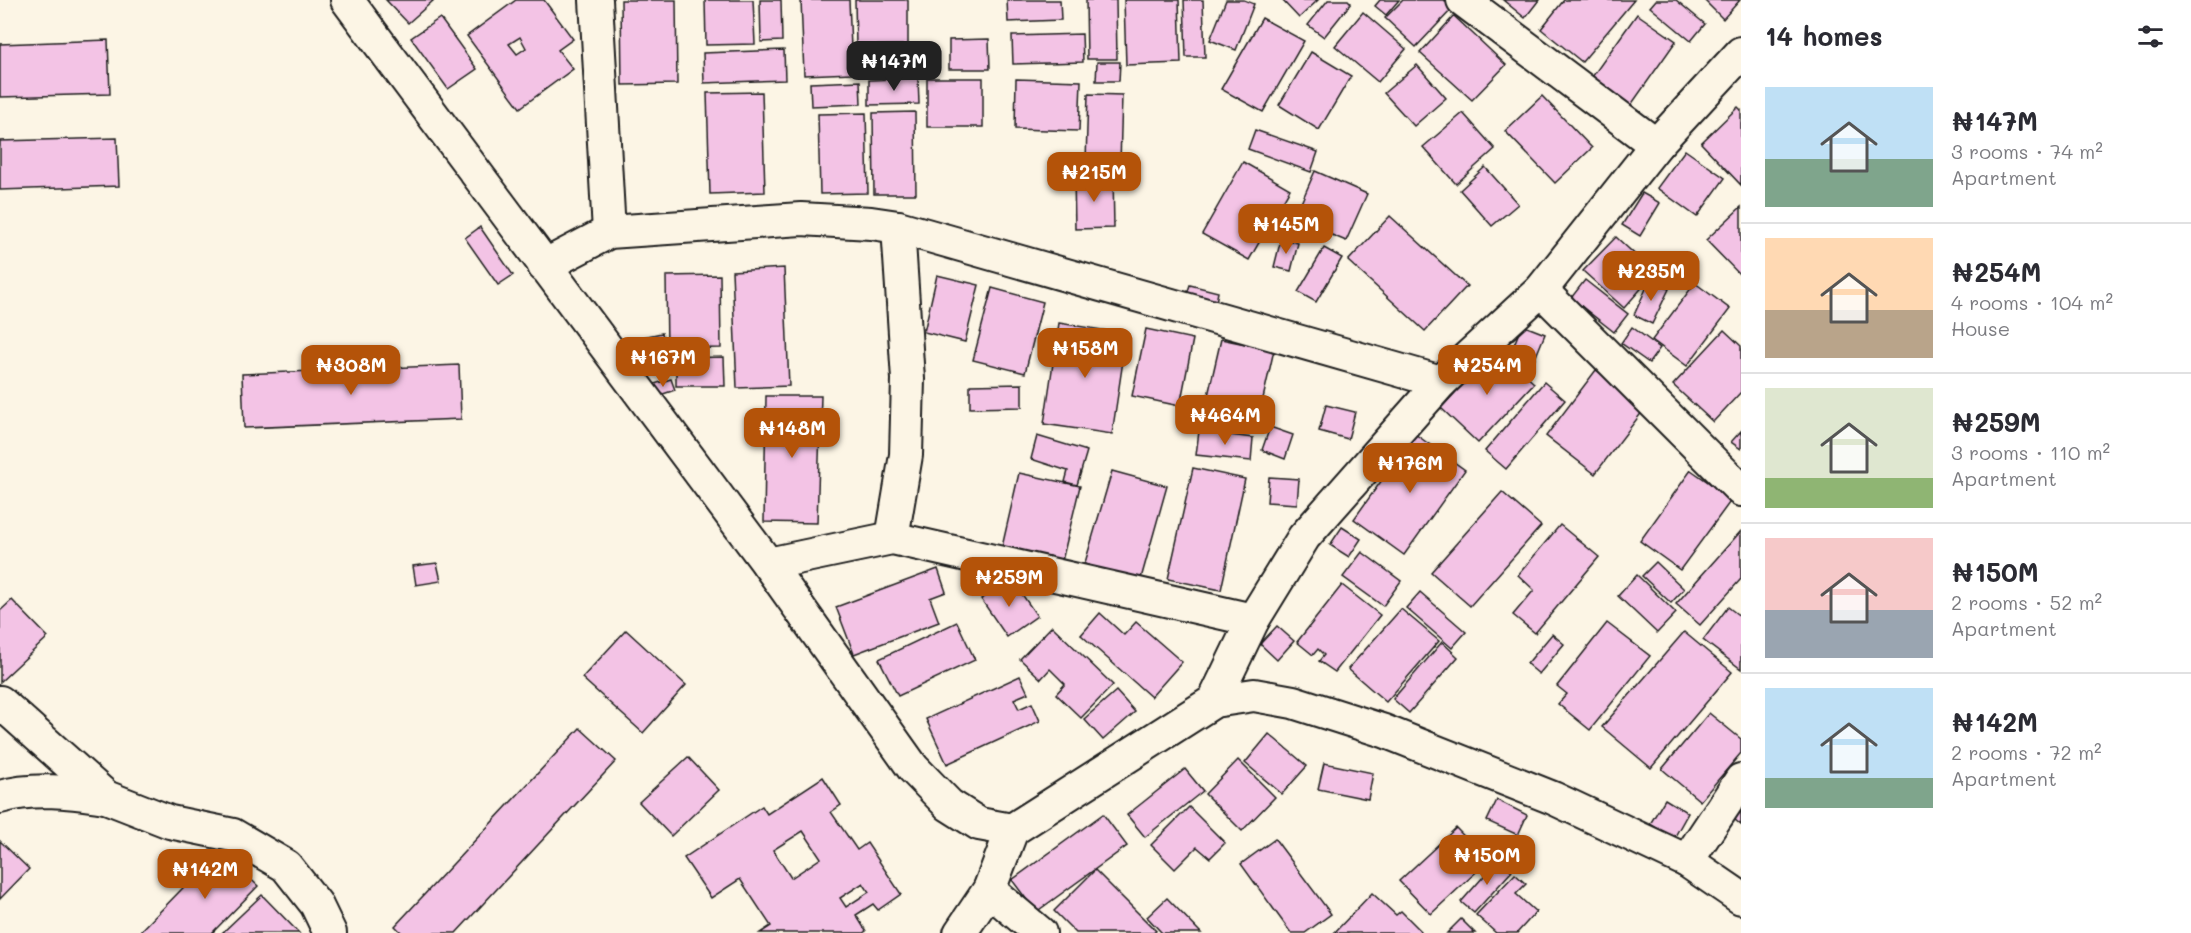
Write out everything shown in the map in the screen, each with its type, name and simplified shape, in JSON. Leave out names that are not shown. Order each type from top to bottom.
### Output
[{"type":"street","points":[[347,0],[768,564],[913,768],[949,805],[979,824],[1012,830]]},
{"type":"street","points":[[596,0],[609,232]]},
{"type":"street","points":[[1463,0],[1656,145]]},
{"type":"street","points":[[1214,701],[1253,620],[1304,537],[1441,382],[1541,290],[1656,145],[1741,53]]},
{"type":"street","points":[[544,266],[609,232],[801,219],[871,223],[898,227],[1441,382]]},
{"type":"street","points":[[892,538],[906,455],[908,379],[898,227]]},
{"type":"street","points":[[1541,290],[1741,490]]},
{"type":"street","points":[[768,564],[892,538],[1253,620]]},
{"type":"street","points":[[960,933],[989,890],[1012,830],[1214,701],[1254,695],[1293,702],[1384,731],[1553,798],[1687,861],[1741,898]]},
{"type":"street","points":[[0,702],[106,797]]},
{"type":"street","points":[[1687,861],[1741,780]]},
{"type":"street","points":[[0,797],[20,791],[60,791],[106,797],[170,822],[233,835],[286,866],[316,904],[330,933]]},
{"type":"street","points":[[989,890],[1040,933]]},
{"type":"building","points":[[386,0],[434,0],[408,23]]},
{"type":"building","points":[[516,0],[544,0],[573,39],[558,50],[573,69],[520,108],[467,36]],"holes":[[[520,37],[526,48],[517,54],[509,44]]]},
{"type":"building","points":[[621,0],[676,0],[677,84],[622,85]]},
{"type":"building","points":[[705,0],[753,0],[755,44],[706,45]]},
{"type":"building","points":[[760,0],[781,0],[782,41],[761,42]]},
{"type":"building","points":[[801,0],[849,0],[852,73],[804,75]]},
{"type":"building","points":[[855,0],[908,0],[908,45],[856,46]]},
{"type":"building","points":[[1007,0],[1060,0],[1061,20],[1008,22]]},
{"type":"building","points":[[1086,0],[1116,0],[1117,59],[1087,59]]},
{"type":"building","points":[[1124,0],[1179,0],[1181,63],[1126,65]]},
{"type":"building","points":[[1184,0],[1203,0],[1205,57],[1186,57]]},
{"type":"building","points":[[1226,0],[1244,0],[1254,4],[1236,50],[1210,40]]},
{"type":"building","points":[[1282,0],[1318,0],[1299,18]]},
{"type":"building","points":[[1328,0],[1348,0],[1351,3],[1324,37],[1308,25]]},
{"type":"building","points":[[1380,0],[1399,0],[1386,15],[1375,6]]},
{"type":"building","points":[[1403,0],[1444,0],[1453,8],[1416,47],[1385,18]]},
{"type":"building","points":[[1503,0],[1539,0],[1525,18]]},
{"type":"building","points":[[1564,0],[1634,0],[1582,62],[1541,29]]},
{"type":"building","points":[[1656,0],[1676,0],[1705,24],[1691,41],[1650,7]]},
{"type":"building","points":[[1704,0],[1740,0],[1723,19]]},
{"type":"building","points":[[1363,12],[1406,49],[1378,82],[1335,46]]},
{"type":"building","points":[[1637,14],[1676,41],[1631,105],[1592,77]]},
{"type":"building","points":[[1454,16],[1506,65],[1472,100],[1420,53]]},
{"type":"building","points":[[440,18],[477,69],[448,89],[411,38]]},
{"type":"building","points":[[1262,18],[1304,41],[1263,112],[1221,89]]},
{"type":"building","points":[[1082,34],[1083,62],[1013,64],[1012,36]]},
{"type":"building","points":[[989,39],[990,69],[949,69],[949,40]]},
{"type":"building","points":[[108,40],[110,94],[0,97],[0,44]]},
{"type":"building","points":[[915,48],[916,71],[862,72],[862,50]]},
{"type":"building","points":[[784,50],[785,80],[704,83],[703,53]]},
{"type":"building","points":[[1311,52],[1351,76],[1319,130],[1279,105]]},
{"type":"building","points":[[1097,62],[1120,62],[1119,81],[1096,81]]},
{"type":"building","points":[[1417,65],[1446,98],[1414,126],[1384,93]]},
{"type":"building","points":[[918,78],[919,104],[869,105],[869,80]]},
{"type":"building","points":[[927,78],[983,78],[983,127],[927,127]]},
{"type":"building","points":[[1016,79],[1081,81],[1079,131],[1015,129]]},
{"type":"building","points":[[860,81],[861,104],[811,106],[810,83]]},
{"type":"building","points":[[762,92],[765,192],[710,194],[707,93]]},
{"type":"building","points":[[1088,94],[1122,95],[1120,163],[1086,162]]},
{"type":"building","points":[[1542,96],[1592,148],[1555,183],[1505,131]]},
{"type":"building","points":[[1738,107],[1741,110],[1741,185],[1701,143]]},
{"type":"building","points":[[915,112],[916,194],[874,194],[873,113]]},
{"type":"building","points":[[866,113],[868,193],[820,194],[818,114]]},
{"type":"building","points":[[1463,113],[1495,149],[1456,184],[1423,147]]},
{"type":"building","points":[[1255,130],[1318,152],[1311,172],[1248,149]]},
{"type":"building","points":[[117,138],[119,186],[0,190],[0,141]]},
{"type":"building","points":[[1685,150],[1725,178],[1697,217],[1657,188]]},
{"type":"building","points":[[1243,162],[1290,189],[1249,260],[1202,234]]},
{"type":"building","points":[[1485,167],[1518,204],[1492,226],[1460,190]]},
{"type":"building","points":[[1315,171],[1367,194],[1346,241],[1294,219]]},
{"type":"building","points":[[1113,176],[1114,228],[1075,229],[1074,177]]},
{"type":"building","points":[[1642,193],[1660,203],[1640,236],[1622,225]]},
{"type":"building","points":[[1741,207],[1741,276],[1706,240]]},
{"type":"building","points":[[1390,216],[1467,286],[1425,331],[1348,261]]},
{"type":"building","points":[[480,227],[513,275],[498,285],[465,238]]},
{"type":"building","points":[[1616,237],[1655,273],[1624,308],[1583,271]]},
{"type":"building","points":[[1281,239],[1298,243],[1291,271],[1274,267]]},
{"type":"building","points":[[1324,248],[1342,258],[1316,302],[1298,292]]},
{"type":"building","points":[[784,268],[789,386],[737,388],[732,271]]},
{"type":"building","points":[[720,275],[721,348],[667,349],[666,276]]},
{"type":"building","points":[[937,275],[979,285],[965,342],[924,332]]},
{"type":"building","points":[[1585,280],[1628,314],[1614,332],[1571,298]]},
{"type":"building","points":[[1650,280],[1669,289],[1652,324],[1634,315]]},
{"type":"building","points":[[1695,283],[1730,309],[1687,366],[1652,340]]},
{"type":"building","points":[[1190,285],[1218,292],[1216,302],[1187,294]]},
{"type":"building","points":[[992,288],[1043,302],[1025,373],[973,360]]},
{"type":"building","points":[[1059,323],[1127,334],[1112,434],[1044,424]]},
{"type":"building","points":[[1522,325],[1545,334],[1534,361],[1511,352]]},
{"type":"building","points":[[1632,327],[1660,348],[1649,363],[1621,343]]},
{"type":"building","points":[[1146,329],[1193,339],[1180,406],[1132,396]]},
{"type":"building","points":[[1724,330],[1741,346],[1741,392],[1713,422],[1673,385]]},
{"type":"building","points":[[662,333],[666,348],[642,353],[638,338]]},
{"type":"building","points":[[1221,339],[1274,350],[1257,425],[1204,413]]},
{"type":"building","points":[[1496,349],[1534,383],[1478,443],[1441,408]]},
{"type":"building","points":[[724,357],[725,386],[676,386],[676,358]]},
{"type":"building","points":[[459,365],[461,419],[244,428],[242,374]]},
{"type":"building","points":[[1596,370],[1646,407],[1595,474],[1546,436]]},
{"type":"building","points":[[671,379],[675,390],[654,397],[651,385]]},
{"type":"building","points":[[1544,382],[1565,400],[1506,469],[1485,451]]},
{"type":"building","points":[[1022,384],[1022,407],[970,408],[970,385]]},
{"type":"building","points":[[766,396],[821,396],[817,523],[764,522]]},
{"type":"building","points":[[1326,405],[1355,412],[1348,439],[1319,431]]},
{"type":"building","points":[[1270,427],[1293,435],[1285,459],[1262,450]]},
{"type":"building","points":[[1199,431],[1253,438],[1251,461],[1196,455]]},
{"type":"building","points":[[1741,431],[1741,449],[1731,442]]},
{"type":"building","points":[[1415,434],[1465,470],[1404,555],[1354,519]]},
{"type":"building","points":[[1037,436],[1087,451],[1077,485],[1065,482],[1068,471],[1031,459]]},
{"type":"building","points":[[1193,468],[1245,479],[1221,590],[1168,579]]},
{"type":"building","points":[[1691,470],[1732,499],[1680,570],[1640,541]]},
{"type":"building","points":[[1112,471],[1167,486],[1140,582],[1084,566]]},
{"type":"building","points":[[1019,473],[1080,486],[1062,561],[1002,547]]},
{"type":"building","points":[[1269,477],[1299,479],[1297,504],[1267,502]]},
{"type":"building","points":[[1502,492],[1541,526],[1470,606],[1431,572]]},
{"type":"building","points":[[1560,525],[1599,557],[1535,633],[1513,615],[1534,590],[1518,575]]},
{"type":"building","points":[[1342,527],[1361,539],[1349,557],[1330,545]]},
{"type":"building","points":[[1741,531],[1741,579],[1700,625],[1676,604]]},
{"type":"building","points":[[1362,552],[1401,581],[1383,606],[1343,577]]},
{"type":"building","points":[[1656,562],[1684,589],[1671,603],[1642,576]]},
{"type":"building","points":[[437,563],[441,581],[416,585],[413,566]]},
{"type":"building","points":[[938,569],[946,592],[930,598],[939,622],[854,654],[836,607]]},
{"type":"building","points":[[1637,575],[1676,613],[1657,633],[1618,596]]},
{"type":"building","points":[[1011,578],[1037,616],[1007,637],[981,599]]},
{"type":"building","points":[[1342,585],[1380,615],[1335,672],[1319,661],[1324,655],[1318,649],[1313,655],[1297,642]]},
{"type":"building","points":[[1420,592],[1466,632],[1452,648],[1406,608]]},
{"type":"building","points":[[12,600],[48,637],[0,682],[0,611]]},
{"type":"building","points":[[1728,607],[1741,617],[1741,669],[1703,640]]},
{"type":"building","points":[[1401,609],[1439,641],[1386,702],[1348,669]]},
{"type":"building","points":[[1100,613],[1124,635],[1136,622],[1182,662],[1151,697],[1081,635]]},
{"type":"building","points":[[957,622],[975,660],[898,696],[879,659]]},
{"type":"building","points":[[1607,623],[1650,656],[1590,730],[1558,704],[1567,694],[1557,686]]},
{"type":"building","points":[[1052,626],[1113,685],[1081,718],[1056,694],[1065,684],[1050,669],[1041,679],[1020,659]]},
{"type":"building","points":[[1277,626],[1294,641],[1277,660],[1260,644]]},
{"type":"building","points":[[626,630],[686,685],[643,733],[582,678]]},
{"type":"building","points":[[1684,632],[1732,672],[1651,768],[1602,727]]},
{"type":"building","points":[[1552,634],[1564,644],[1539,674],[1527,664]]},
{"type":"building","points":[[1442,642],[1458,657],[1409,713],[1393,699]]},
{"type":"building","points":[[1020,676],[1028,693],[1014,699],[1019,709],[1032,703],[1040,721],[947,764],[926,719]]},
{"type":"building","points":[[1116,691],[1135,712],[1103,740],[1084,719]]},
{"type":"building","points":[[1709,713],[1741,739],[1741,753],[1700,801],[1662,769]]},
{"type":"building","points":[[580,728],[616,761],[456,933],[402,933],[395,926]]},
{"type":"building","points":[[1269,734],[1307,766],[1282,794],[1245,763]]},
{"type":"building","points":[[688,757],[719,790],[671,836],[639,802]]},
{"type":"building","points":[[1238,760],[1275,797],[1242,831],[1205,794]]},
{"type":"building","points":[[1324,763],[1373,773],[1368,799],[1318,789]]},
{"type":"building","points":[[1185,769],[1203,791],[1145,837],[1127,815]]},
{"type":"building","points":[[823,777],[841,805],[831,812],[857,850],[867,843],[901,894],[878,910],[873,904],[856,915],[866,931],[863,933],[760,933],[771,926],[740,879],[711,898],[684,858],[762,806],[767,814]],"holes":[[[803,831],[821,858],[791,878],[773,850]],[[863,883],[869,892],[846,907],[840,898]]]},
{"type":"building","points":[[1741,795],[1741,825],[1727,813]]},
{"type":"building","points":[[1665,799],[1688,813],[1674,838],[1650,824]]},
{"type":"building","points":[[1497,800],[1527,815],[1518,835],[1487,821]]},
{"type":"building","points":[[1189,807],[1225,843],[1210,858],[1197,847],[1175,869],[1151,845]]},
{"type":"building","points":[[1103,814],[1127,846],[1036,912],[1012,880]]},
{"type":"building","points":[[1456,828],[1488,861],[1431,914],[1399,881]]},
{"type":"building","points":[[1275,839],[1331,914],[1305,933],[1291,933],[1241,864]]},
{"type":"building","points":[[0,841],[29,869],[0,899]]},
{"type":"building","points":[[220,850],[258,886],[212,933],[139,933]]},
{"type":"building","points":[[1499,859],[1512,871],[1474,913],[1461,902]]},
{"type":"building","points":[[1095,870],[1156,931],[1153,933],[1076,933],[1054,911]]},
{"type":"building","points":[[1515,874],[1526,884],[1516,894],[1536,912],[1517,933],[1496,933],[1476,915]]},
{"type":"building","points":[[1372,893],[1396,915],[1401,911],[1421,931],[1419,933],[1334,933]]},
{"type":"building","points":[[262,895],[299,933],[222,933]]},
{"type":"building","points":[[1167,898],[1201,933],[1162,933],[1147,917]]},
{"type":"building","points":[[1461,919],[1475,933],[1447,933]]}]
